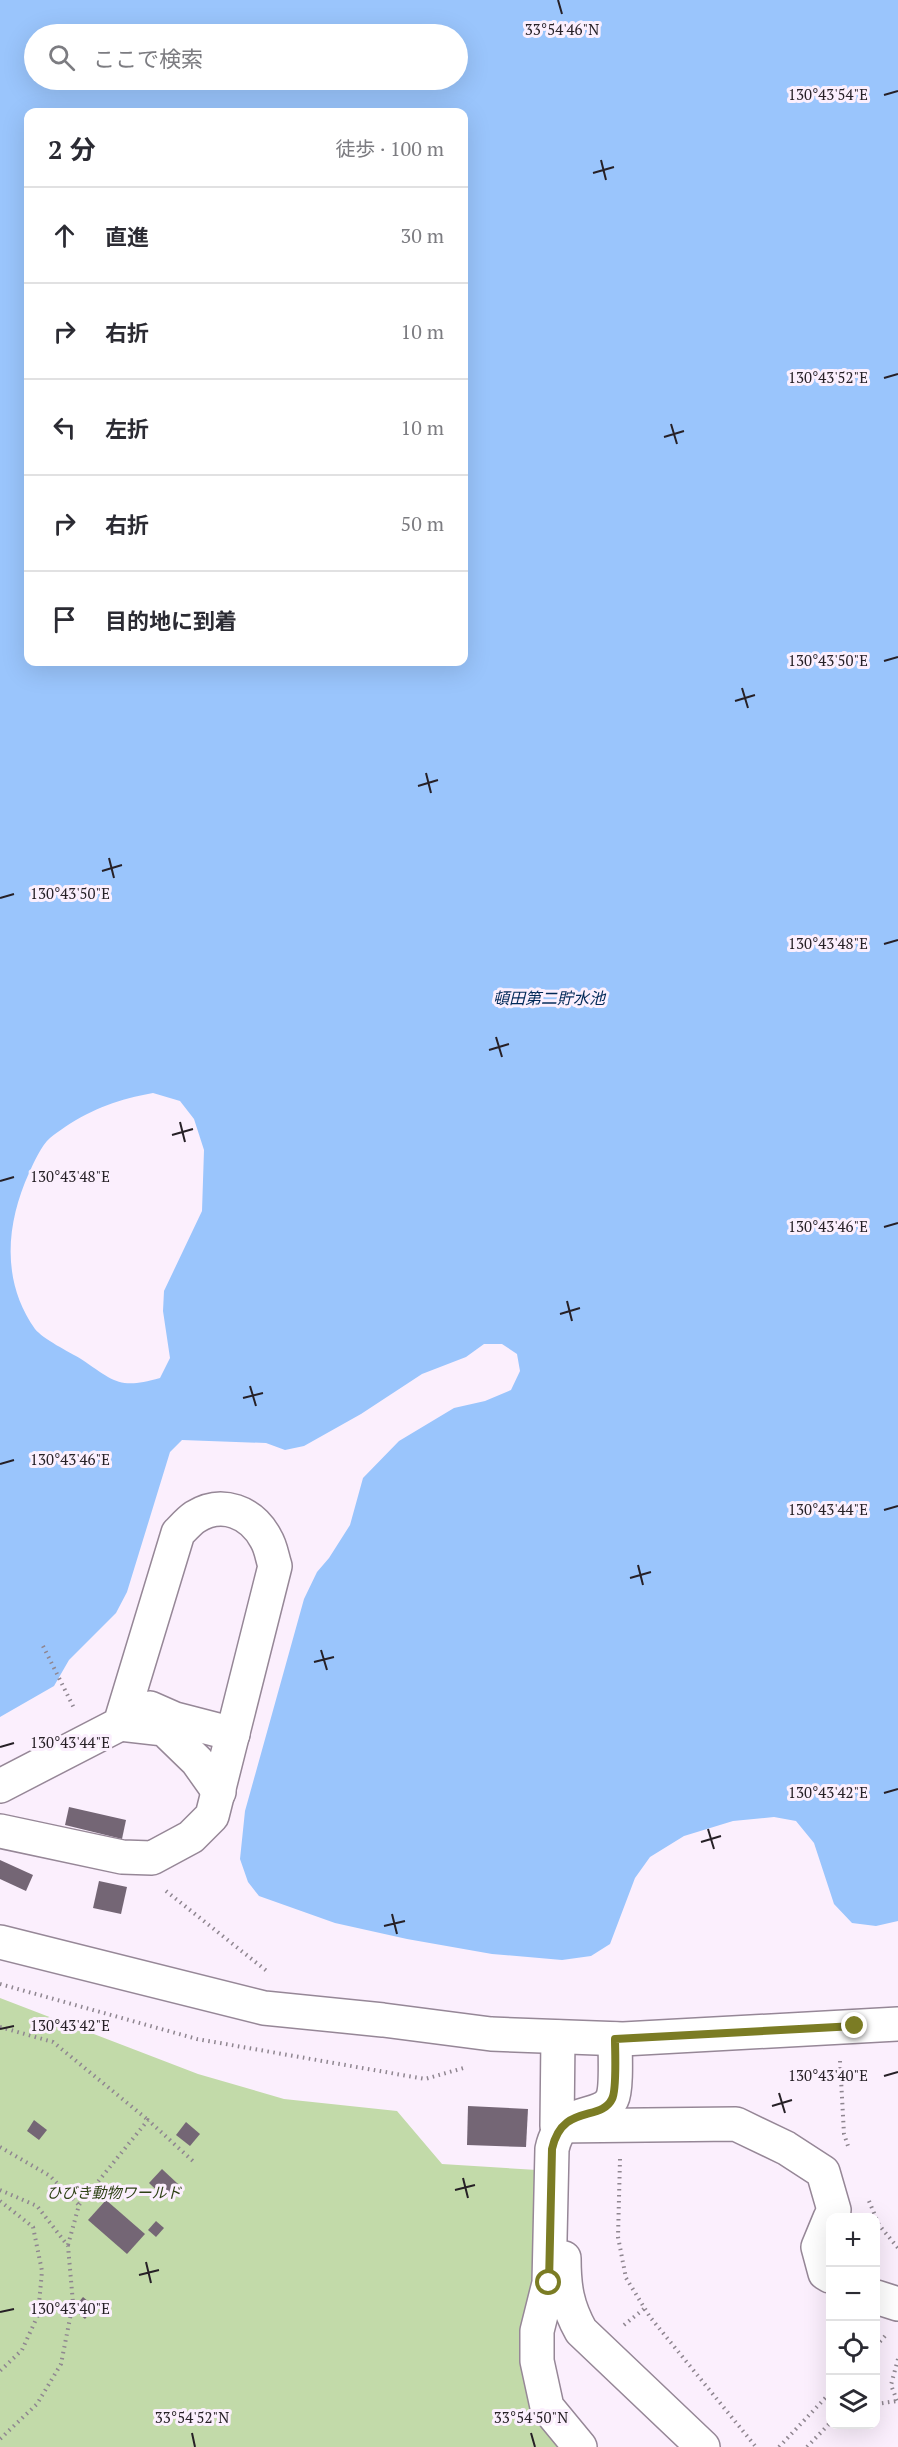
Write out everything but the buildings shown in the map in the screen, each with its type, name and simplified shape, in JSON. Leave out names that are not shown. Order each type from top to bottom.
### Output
[{"type":"street","points":[[0,1831],[122,1857],[152,1858],[191,1837],[212,1816],[275,1566],[267,1540],[256,1523],[238,1511],[214,1509],[195,1518],[177,1533],[120,1724]]},
{"type":"street","points":[[133,1681],[150,1708],[175,1719],[233,1734]]},
{"type":"street","points":[[0,1786],[120,1724],[164,1729],[197,1761],[219,1792]]},
{"type":"street","points":[[0,1942],[264,2008],[491,2034],[619,2039],[898,2024]]},
{"type":"street","points":[[558,2037],[557,2126],[736,2124],[786,2148],[823,2172],[833,2213]]},
{"type":"street","points":[[580,2447],[547,2407],[537,2361],[537,2331],[549,2283],[552,2149],[555,2133],[615,2117],[624,2107],[619,2039]]},
{"type":"street","points":[[588,2125],[572,2131],[565,2142],[564,2280],[570,2311],[581,2331],[703,2447]]},
{"type":"street","points":[[826,2229],[818,2247],[826,2274]]},
{"type":"street","points":[[880,2298],[898,2304]]},
{"type":"path","points":[[44,1646],[76,1712]]},
{"type":"path","points":[[152,1858],[160,1886],[272,1975]]},
{"type":"path","points":[[0,2027],[53,2042],[148,2120],[195,2163]]},
{"type":"path","points":[[840,2051],[844,2134],[852,2154]]},
{"type":"path","points":[[0,2439],[37,2404],[60,2364],[73,2303],[68,2246],[79,2205],[148,2120]]},
{"type":"path","points":[[588,2125],[618,2237],[626,2278],[650,2317],[756,2447]]},
{"type":"path","points":[[0,2147],[50,2176],[79,2205]]},
{"type":"path","points":[[0,2190],[37,2206],[68,2246]]},
{"type":"path","points":[[867,2195],[879,2225],[898,2248]]},
{"type":"path","points":[[0,2201],[33,2227],[42,2271],[38,2315],[22,2350],[0,2371]]},
{"type":"path","points":[[880,2404],[898,2402],[891,2385],[898,2360]]},
{"type":"path","points":[[779,2447],[826,2398]]},
{"type":"path","points":[[807,2447],[826,2428]]},
{"type":"green space","name":"ひびき動物ワールド","points":[[0,1998],[198,2074],[284,2099],[397,2111],[442,2164],[537,2170],[559,2447],[0,2447]]},
{"type":"water","name":"頓田第二貯水池","points":[[0,0],[898,0],[898,1921],[876,1926],[852,1923],[834,1904],[814,1843],[796,1821],[774,1817],[733,1821],[684,1836],[650,1857],[635,1878],[610,1944],[591,1956],[562,1960],[492,1954],[335,1923],[259,1896],[248,1882],[240,1859],[245,1811],[304,1599],[317,1572],[350,1525],[363,1478],[399,1441],[454,1408],[485,1401],[511,1390],[520,1371],[517,1354],[502,1344],[484,1344],[466,1357],[422,1374],[361,1414],[304,1446],[285,1450],[266,1443],[182,1440],[170,1452],[127,1592],[116,1613],[69,1660],[54,1686],[0,1717]],"holes":[[[153,1093],[180,1101],[194,1119],[204,1150],[202,1211],[164,1291],[163,1311],[170,1358],[160,1378],[146,1382],[126,1383],[110,1378],[50,1341],[35,1329],[16,1292],[12,1272],[12,1232],[15,1212],[29,1173],[35,1159],[53,1135],[107,1105]]]},
{"type":"route","points":[[549,2283],[552,2149],[555,2133],[570,2119],[607,2106],[613,2098],[615,2039],[855,2026]]}]
